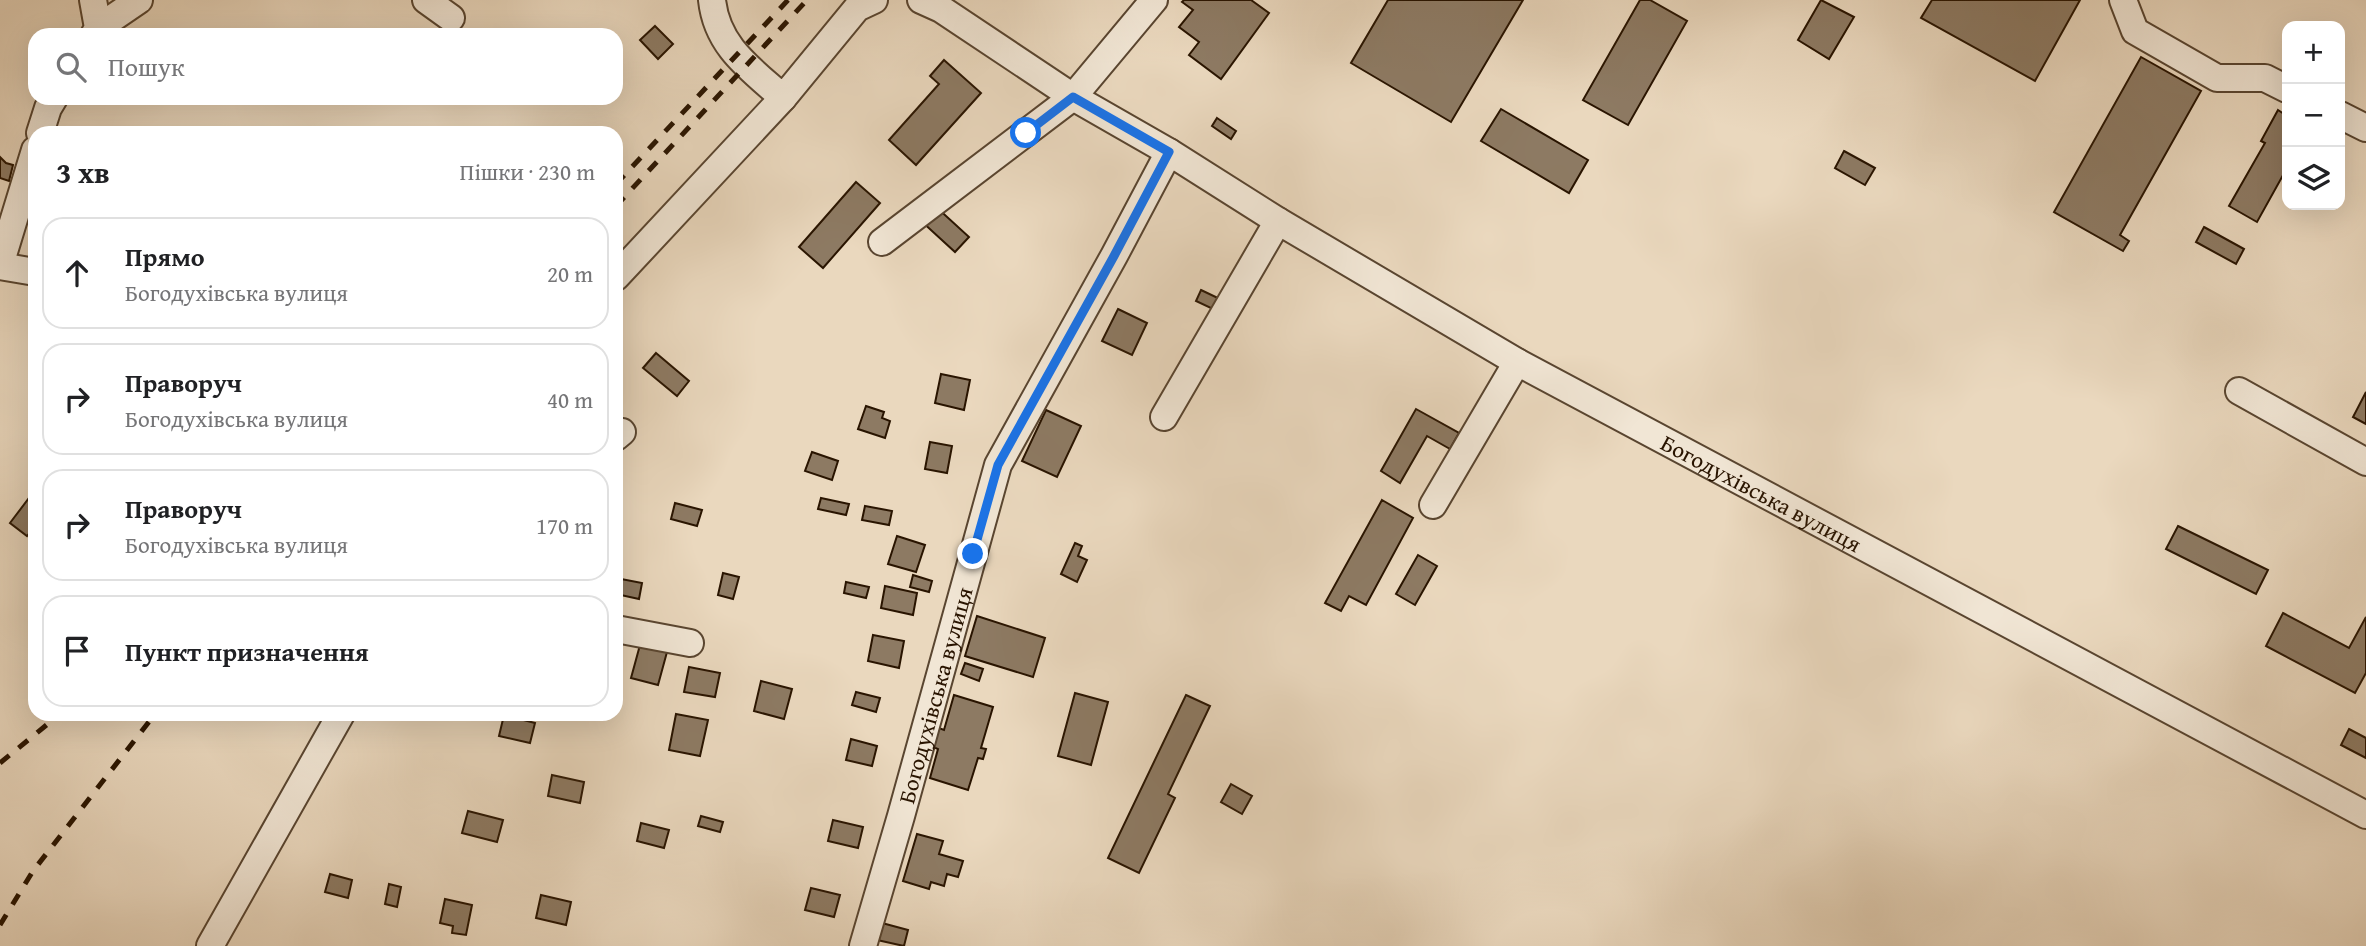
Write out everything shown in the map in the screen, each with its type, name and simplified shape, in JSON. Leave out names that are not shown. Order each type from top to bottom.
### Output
[{"type":"street","points":[[93,0],[96,28]]},
{"type":"street","points":[[101,28],[139,0]]},
{"type":"street","points":[[426,0],[452,18]]},
{"type":"street","points":[[712,0],[720,35],[737,56],[783,98]]},
{"type":"street","points":[[623,269],[783,98],[857,8],[874,0]]},
{"type":"street","name":"Богодухівська вулиця","points":[[921,0],[941,9],[1073,97],[1169,152],[1278,222],[1517,362],[2366,814]]},
{"type":"street","points":[[882,242],[1073,97],[1154,0]]},
{"type":"street","points":[[2123,0],[2136,31],[2217,78],[2265,78],[2282,86]]},
{"type":"street","points":[[42,126],[50,105]]},
{"type":"street","points":[[2345,118],[2366,128]]},
{"type":"street","name":"Богодухівська вулиця","points":[[863,946],[998,465],[1169,152]]},
{"type":"street","points":[[28,173],[0,266],[28,271]]},
{"type":"street","points":[[1164,418],[1278,222]]},
{"type":"street","points":[[1433,505],[1517,362]]},
{"type":"street","points":[[2239,391],[2366,462]]},
{"type":"street","points":[[623,630],[690,643]]},
{"type":"street","points":[[210,946],[337,721]]},
{"type":"building","points":[[1251,0],[1269,13],[1221,79],[1189,55],[1199,42],[1179,27],[1193,10],[1182,2]]},
{"type":"building","points":[[1388,0],[1523,0],[1451,122],[1351,63]]},
{"type":"building","points":[[1640,0],[1650,0],[1687,21],[1628,125],[1583,100]]},
{"type":"building","points":[[1821,0],[1854,17],[1829,59],[1798,40]]},
{"type":"building","points":[[1932,0],[2080,0],[2035,81],[1921,18]]},
{"type":"building","points":[[655,26],[673,44],[658,59],[640,40]]},
{"type":"building","points":[[2141,57],[2201,91],[2120,235],[2129,241],[2123,251],[2054,212]]},
{"type":"building","points":[[944,60],[981,93],[916,165],[889,140],[939,84],[930,76]]},
{"type":"building","points":[[1501,109],[1588,160],[1569,193],[1481,141]]},
{"type":"building","points":[[2278,110],[2282,113],[2282,177],[2257,222],[2229,206],[2265,143],[2261,141]]},
{"type":"building","points":[[1217,118],[1236,131],[1231,139],[1212,126]]},
{"type":"building","points":[[1844,151],[1875,168],[1865,185],[1835,168]]},
{"type":"building","points":[[0,157],[13,165],[9,181],[0,178]]},
{"type":"building","points":[[856,182],[880,203],[823,268],[799,247]]},
{"type":"building","points":[[934,205],[969,237],[955,252],[920,220]]},
{"type":"building","points":[[2204,227],[2244,249],[2236,264],[2196,242]]},
{"type":"building","points":[[1201,290],[1220,299],[1215,310],[1196,301]]},
{"type":"building","points":[[1118,309],[1147,323],[1132,355],[1102,341]]},
{"type":"building","points":[[656,353],[689,381],[677,396],[643,368]]},
{"type":"building","points":[[941,374],[970,380],[964,410],[935,403]]},
{"type":"building","points":[[2366,392],[2366,424],[2353,417]]},
{"type":"building","points":[[866,406],[884,412],[882,418],[890,421],[885,438],[858,429]]},
{"type":"building","points":[[1416,409],[1459,433],[1450,449],[1427,436],[1400,483],[1381,471]]},
{"type":"building","points":[[1046,410],[1081,426],[1057,477],[1022,461]]},
{"type":"building","points":[[930,442],[952,446],[947,473],[925,469]]},
{"type":"building","points":[[812,452],[838,461],[832,480],[805,471]]},
{"type":"building","points":[[821,498],[849,504],[846,515],[818,509]]},
{"type":"building","points":[[28,499],[28,535],[10,523]]},
{"type":"building","points":[[1382,500],[1413,518],[1366,605],[1349,596],[1341,611],[1325,603]]},
{"type":"building","points":[[675,503],[702,510],[697,526],[671,519]]},
{"type":"building","points":[[865,506],[892,511],[889,525],[862,520]]},
{"type":"building","points":[[2178,526],[2268,570],[2256,594],[2166,549]]},
{"type":"building","points":[[897,536],[925,545],[916,572],[888,564]]},
{"type":"building","points":[[1075,543],[1082,546],[1078,556],[1087,560],[1077,582],[1061,574]]},
{"type":"building","points":[[1418,555],[1437,566],[1415,605],[1396,594]]},
{"type":"building","points":[[723,573],[739,577],[733,599],[718,595]]},
{"type":"building","points":[[913,575],[932,581],[929,592],[910,587]]},
{"type":"building","points":[[623,579],[642,583],[639,599],[623,596]]},
{"type":"building","points":[[846,582],[869,587],[866,598],[844,593]]},
{"type":"building","points":[[885,586],[917,593],[913,615],[881,608]]},
{"type":"building","points":[[2283,613],[2349,648],[2366,617],[2366,673],[2355,693],[2266,646]]},
{"type":"building","points":[[977,616],[1045,638],[1033,677],[965,656]]},
{"type":"building","points":[[873,635],[904,641],[899,668],[868,661]]},
{"type":"building","points":[[640,645],[667,652],[658,685],[631,678]]},
{"type":"building","points":[[965,663],[983,669],[979,681],[961,674]]},
{"type":"building","points":[[689,667],[720,673],[715,697],[684,692]]},
{"type":"building","points":[[761,681],[792,689],[784,719],[754,711]]},
{"type":"building","points":[[856,692],[880,698],[876,712],[852,705]]},
{"type":"building","points":[[1075,693],[1108,702],[1091,765],[1058,756]]},
{"type":"building","points":[[954,695],[993,707],[981,748],[986,749],[983,759],[978,758],[968,790],[930,778],[938,749],[933,747],[939,728],[944,730]]},
{"type":"building","points":[[1186,695],[1210,706],[1168,794],[1175,798],[1139,873],[1108,858]]},
{"type":"building","points":[[676,714],[708,720],[700,756],[669,750]]},
{"type":"building","points":[[503,721],[535,723],[530,743],[499,736]]},
{"type":"building","points":[[2349,729],[2366,738],[2366,758],[2341,745]]},
{"type":"building","points":[[851,739],[877,746],[872,766],[846,760]]},
{"type":"building","points":[[552,775],[584,782],[580,803],[548,796]]},
{"type":"building","points":[[1231,784],[1252,796],[1242,814],[1221,802]]},
{"type":"building","points":[[468,811],[503,820],[497,842],[462,833]]},
{"type":"building","points":[[701,816],[723,822],[720,832],[698,826]]},
{"type":"building","points":[[833,820],[863,827],[858,848],[828,841]]},
{"type":"building","points":[[641,823],[669,830],[664,848],[637,841]]},
{"type":"building","points":[[917,834],[943,841],[939,854],[963,861],[958,877],[947,874],[944,886],[931,882],[929,889],[903,881]]},
{"type":"building","points":[[330,874],[352,880],[348,898],[325,892]]},
{"type":"building","points":[[389,884],[401,887],[397,907],[385,904]]},
{"type":"building","points":[[811,888],[840,895],[834,917],[805,910]]},
{"type":"building","points":[[541,895],[571,902],[566,925],[536,918]]},
{"type":"building","points":[[445,899],[472,905],[466,935],[452,933],[453,926],[440,923]]},
{"type":"building","points":[[882,923],[908,930],[904,946],[877,940]]},
{"type":"railway","points":[[623,177],[788,0]]},
{"type":"railway","points":[[623,198],[807,0]]},
{"type":"railway","points":[[0,763],[51,721]]},
{"type":"railway","points":[[0,925],[33,871],[150,721]]},
{"type":"route","points":[[973,554],[998,465],[1169,152],[1073,97],[1026,133]]}]
